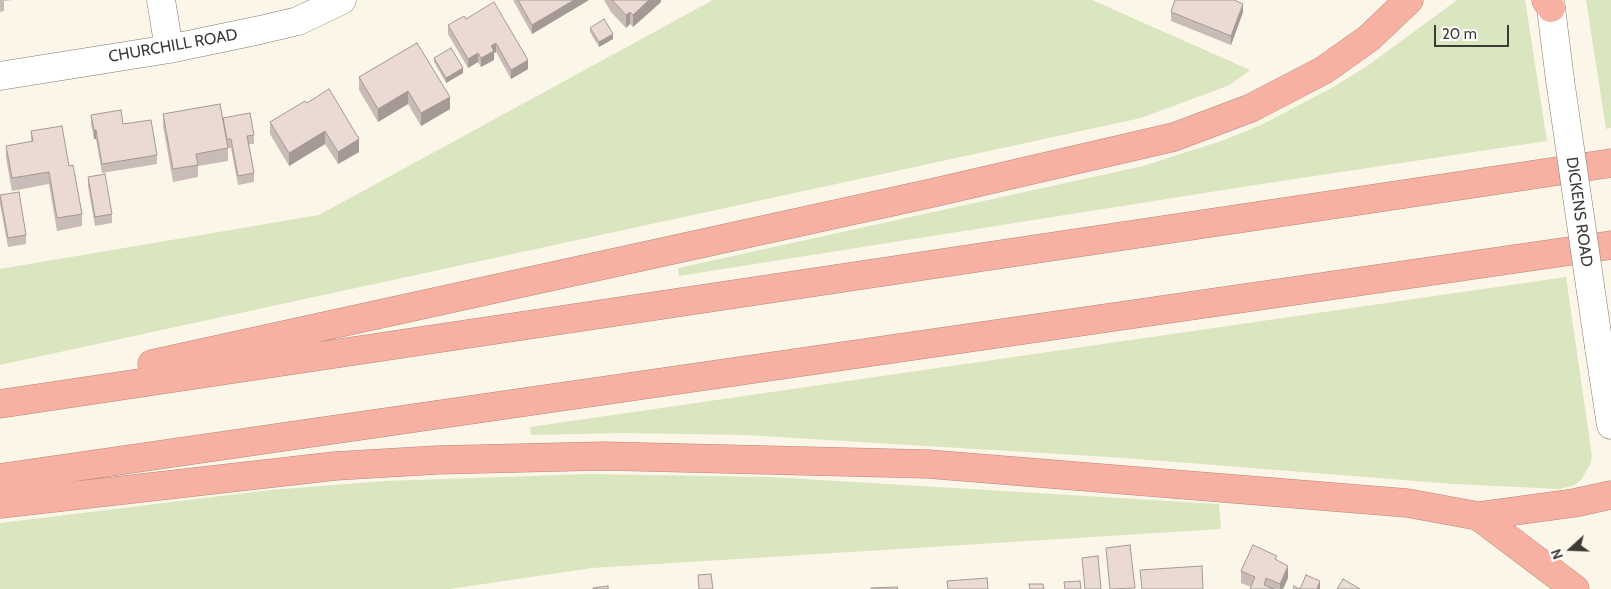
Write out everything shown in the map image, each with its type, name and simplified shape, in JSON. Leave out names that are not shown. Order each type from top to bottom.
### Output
[{"type":"highway","points":[[0,402],[53,383],[179,359],[1174,137],[1251,108],[1324,70],[1369,38],[1409,1]]},
{"type":"highway","points":[[0,402],[1611,163]]},
{"type":"highway","points":[[0,478],[1611,245]]},
{"type":"highway","points":[[0,504],[334,466],[437,460],[604,456],[928,464],[1407,503],[1478,516],[1574,503],[1611,494]]},
{"type":"highway","points":[[1478,516],[1575,589]]},
{"type":"street","points":[[161,0],[169,49]]},
{"type":"street","name":"CHURCHILL ROAD","points":[[0,76],[169,49],[298,21],[342,0]]},
{"type":"street","name":"DICKENS ROAD","points":[[1549,3],[1611,424]]},
{"type":"green space","points":[[713,0],[1092,0],[1250,70],[1230,85],[1141,118],[0,365],[0,269],[319,215]]},
{"type":"green space","points":[[1457,0],[1525,0],[1547,141],[679,276],[678,268],[1143,166],[1224,140],[1263,124],[1335,86],[1370,64]]},
{"type":"green space","points":[[1586,0],[1611,0],[1611,128],[1606,129]]},
{"type":"green space","points":[[1566,277],[1592,456],[1590,465],[1581,480],[1575,485],[1560,489],[1454,484],[1125,458],[745,435],[622,433],[531,435],[530,427]]},
{"type":"green space","points":[[589,474],[771,477],[1219,504],[1221,529],[592,568],[450,589],[0,589],[0,523],[270,490],[384,481]]},
{"type":"building","points":[[518,0],[574,0],[532,25]]},
{"type":"building","points":[[612,0],[649,0],[633,15],[630,12],[626,15]]},
{"type":"building","points":[[1175,0],[1234,0],[1243,4],[1231,36],[1171,12]]},
{"type":"building","points":[[494,2],[528,60],[511,70],[496,43],[491,46],[494,51],[481,58],[478,53],[468,59],[448,25],[464,16],[466,19]]},
{"type":"building","points":[[604,19],[613,34],[599,42],[590,28]]},
{"type":"building","points":[[417,43],[450,97],[421,113],[408,91],[378,109],[359,77]]},
{"type":"building","points":[[451,48],[463,68],[446,78],[434,58]]},
{"type":"building","points":[[329,89],[359,139],[338,152],[325,131],[289,153],[270,122]]},
{"type":"building","points":[[220,104],[228,148],[196,154],[198,165],[173,169],[163,114]]},
{"type":"building","points":[[121,110],[123,124],[151,120],[157,155],[102,164],[96,130],[94,130],[91,115]]},
{"type":"building","points":[[250,113],[254,135],[247,136],[254,173],[238,176],[231,139],[227,139],[223,118]]},
{"type":"building","points":[[62,126],[69,166],[73,165],[82,214],[57,218],[49,172],[12,178],[6,146],[33,141],[31,131]]},
{"type":"building","points":[[105,174],[112,214],[95,217],[88,177]]},
{"type":"building","points":[[19,192],[26,235],[8,238],[0,195]]},
{"type":"building","points":[[1130,545],[1135,588],[1110,589],[1106,548]]},
{"type":"building","points":[[1253,545],[1277,556],[1275,559],[1288,566],[1280,584],[1266,578],[1264,585],[1274,589],[1250,589],[1255,577],[1241,571]]},
{"type":"building","points":[[1098,556],[1101,589],[1085,589],[1082,558]]},
{"type":"building","points":[[1202,566],[1203,589],[1142,589],[1140,570]]},
{"type":"building","points":[[711,574],[713,589],[699,589],[698,575]]},
{"type":"building","points":[[1306,575],[1320,581],[1317,589],[1300,589]]},
{"type":"building","points":[[987,578],[988,589],[948,589],[947,581]]},
{"type":"building","points":[[1343,579],[1360,589],[1337,589]]},
{"type":"building","points":[[1080,581],[1081,589],[1065,589],[1064,582]]},
{"type":"building","points":[[1029,584],[1043,584],[1044,589],[1030,589]]},
{"type":"building","points":[[608,586],[608,589],[593,589],[593,588]]},
{"type":"building","points":[[897,587],[898,589],[871,589],[871,588]]}]
